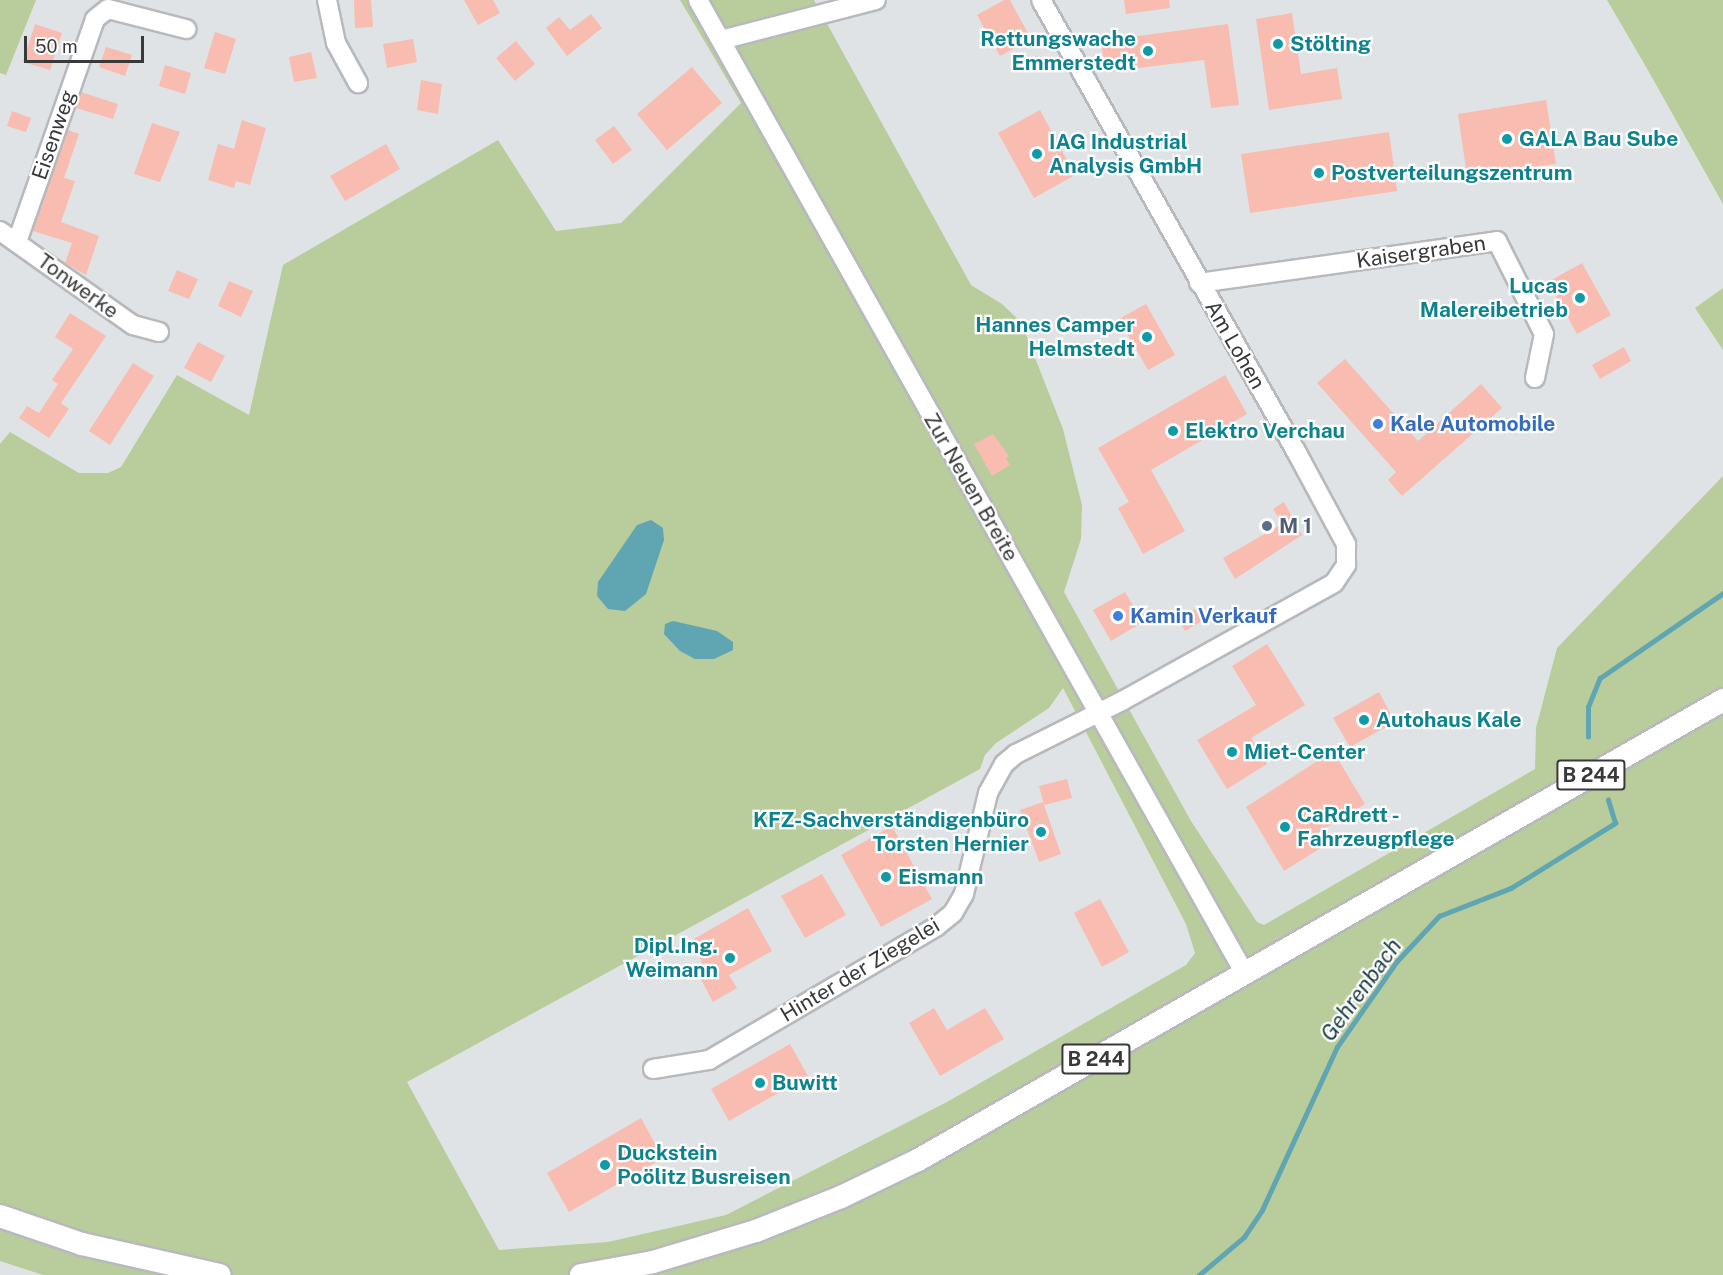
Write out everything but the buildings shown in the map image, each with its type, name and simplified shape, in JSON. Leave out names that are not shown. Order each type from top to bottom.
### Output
[{"type":"main road","name":"B 244","points":[[581,1275],[653,1262],[712,1246],[841,1197],[948,1143],[1723,700]]},
{"type":"main road","points":[[0,1216],[82,1244],[220,1275]]},
{"type":"street","points":[[327,0],[336,43],[358,83]]},
{"type":"street","name":"Zur Neuen Breite","points":[[698,0],[1245,974]]},
{"type":"street","points":[[721,39],[876,0]]},
{"type":"street","name":"Am Lohen","points":[[1041,0],[1346,544],[1346,565],[1334,583],[1099,712]]},
{"type":"street","name":"Eisenweg","points":[[17,242],[95,19],[108,9],[186,29]]},
{"type":"street","name":"Tonwerke","points":[[0,231],[133,325],[159,332]]},
{"type":"street","name":"Kaisergraben","points":[[1199,283],[1497,241],[1544,334],[1535,378]]},
{"type":"street","name":"Hinter der Ziegelei","points":[[654,1069],[709,1060],[937,926],[953,913],[964,894],[988,793],[1004,764],[1016,753],[1099,712]]},
{"type":"green space","points":[[0,0],[36,0],[6,75],[0,73]]},
{"type":"green space","points":[[680,0],[814,0],[971,285],[1002,304],[1021,322],[1063,429],[1082,505],[1081,539],[1064,592],[1191,821],[1257,922],[1264,925],[1535,769],[1536,728],[1557,648],[1723,476],[1723,1275],[43,1275],[0,1261],[0,444],[10,432],[79,473],[108,473],[121,467],[177,375],[249,415],[283,265],[498,140],[556,231],[621,223],[741,103]],"holes":[[[1063,688],[1186,924],[1195,953],[1186,965],[947,1102],[726,1215],[608,1242],[499,1250],[407,1082],[980,769],[985,755],[996,743],[1049,708]]]},
{"type":"green space","points":[[1607,0],[1723,0],[1723,204],[1645,65]]},
{"type":"green space","points":[[1723,288],[1723,350],[1695,308]]},
{"type":"water","points":[[651,520],[663,528],[664,540],[646,594],[625,611],[608,609],[597,596],[598,582],[637,525]]},
{"type":"water","points":[[673,621],[717,631],[733,642],[733,650],[714,659],[695,659],[680,651],[664,634],[665,624]]},
{"type":"waterway","name":"Gehrenbach","points":[[1588,737],[1588,707],[1600,678],[1723,593]]},
{"type":"waterway","name":"Gehrenbach","points":[[1199,1275],[1244,1237],[1262,1210],[1337,1047],[1397,961],[1439,916],[1511,888],[1615,823],[1608,800]]},
{"type":"place","name":"Stölting","points":[[1278,44]]},
{"type":"place","name":"Rettungswache Emmerstedt","points":[[1148,51]]},
{"type":"place","name":"GALA Bau Sube","points":[[1507,139]]},
{"type":"place","name":"IAG Industrial Analysis GmbH","points":[[1037,154]]},
{"type":"place","name":"Postverteilungszentrum","points":[[1319,173]]},
{"type":"place","name":"Lucas Malereibetrieb","points":[[1580,298]]},
{"type":"place","name":"Hannes Camper Helmstedt","points":[[1147,337]]},
{"type":"place","name":"Kale Automobile","points":[[1378,424]]},
{"type":"place","name":"Elektro Verchau","points":[[1173,431]]},
{"type":"place","name":"M 1","points":[[1267,526]]},
{"type":"place","name":"Kamin Verkauf","points":[[1118,616]]},
{"type":"place","name":"Autohaus Kale","points":[[1364,720]]},
{"type":"place","name":"Miet-Center","points":[[1232,752]]},
{"type":"place","name":"CaRdrett - Fahrzeugpflege","points":[[1285,827]]},
{"type":"place","name":"KFZ-Sachverständigenbüro Torsten Hernier","points":[[1041,832]]},
{"type":"place","name":"Eismann","points":[[886,877]]},
{"type":"place","name":"Dipl.Ing. Weimann","points":[[730,958]]},
{"type":"place","name":"Buwitt","points":[[760,1083]]},
{"type":"place","name":"Duckstein Poölitz Busreisen","points":[[605,1165]]}]
